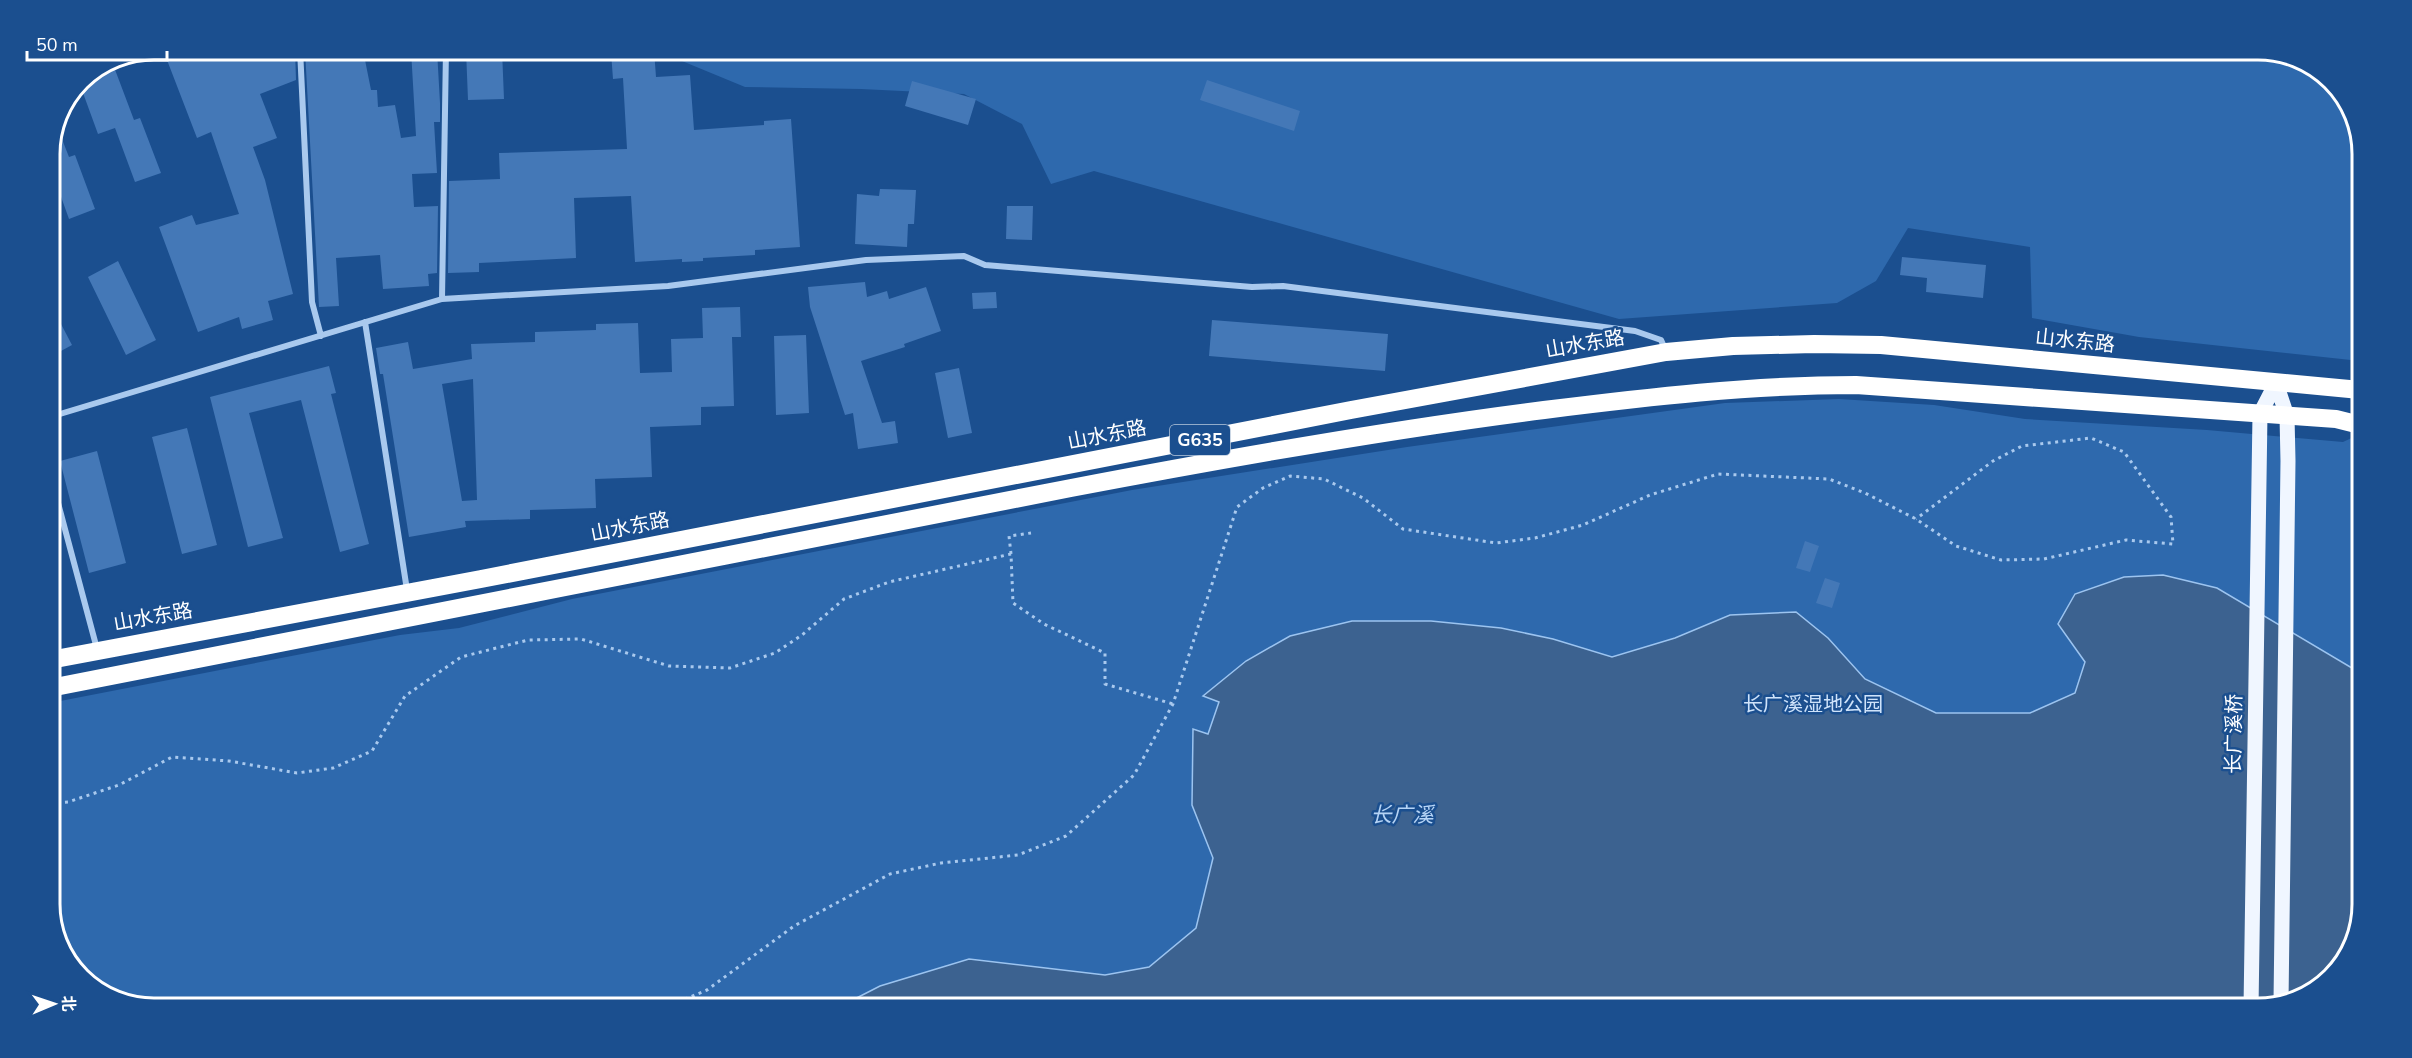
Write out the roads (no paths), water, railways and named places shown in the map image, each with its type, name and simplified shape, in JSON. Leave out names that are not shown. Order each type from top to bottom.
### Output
[{"type":"highway","name":"山水东路","points":[[60,658],[1351,410],[1666,352],[1744,346],[1881,345],[2352,389]]},
{"type":"highway","name":"G635","points":[[60,686],[1234,457],[1421,426],[1617,401],[1786,385],[1856,385],[2336,419],[2352,423]]},
{"type":"main road","points":[[2260,414],[2276,383]]},
{"type":"main road","points":[[2276,383],[2287,416],[2288,461],[2281,995]]},
{"type":"main road","name":"长广溪桥","points":[[2251,998],[2260,414]]},
{"type":"street","points":[[300,60],[312,302],[321,336]]},
{"type":"street","points":[[442,299],[446,60]]},
{"type":"street","points":[[60,414],[442,299],[668,286],[866,260],[963,256],[984,265],[1252,287],[1283,286],[1635,331],[1661,340],[1666,352]]},
{"type":"street","points":[[366,322],[407,593]]},
{"type":"street","points":[[60,510],[98,651]]},
{"type":"water","name":"长广溪","points":[[2163,575],[2217,588],[2352,668],[2352,904],[2350,922],[2345,940],[2329,966],[2300,988],[2282,995],[2258,998],[857,998],[880,986],[969,959],[1105,975],[1149,967],[1196,928],[1213,858],[1192,805],[1193,729],[1208,734],[1219,702],[1203,696],[1246,661],[1290,636],[1352,621],[1431,621],[1501,628],[1553,639],[1612,657],[1675,638],[1730,615],[1796,612],[1828,638],[1865,679],[1936,713],[2030,713],[2075,693],[2085,662],[2058,624],[2075,594],[2124,577]]},
{"type":"park label","name":"长广溪湿地公园","points":[[1813,704]]}]
